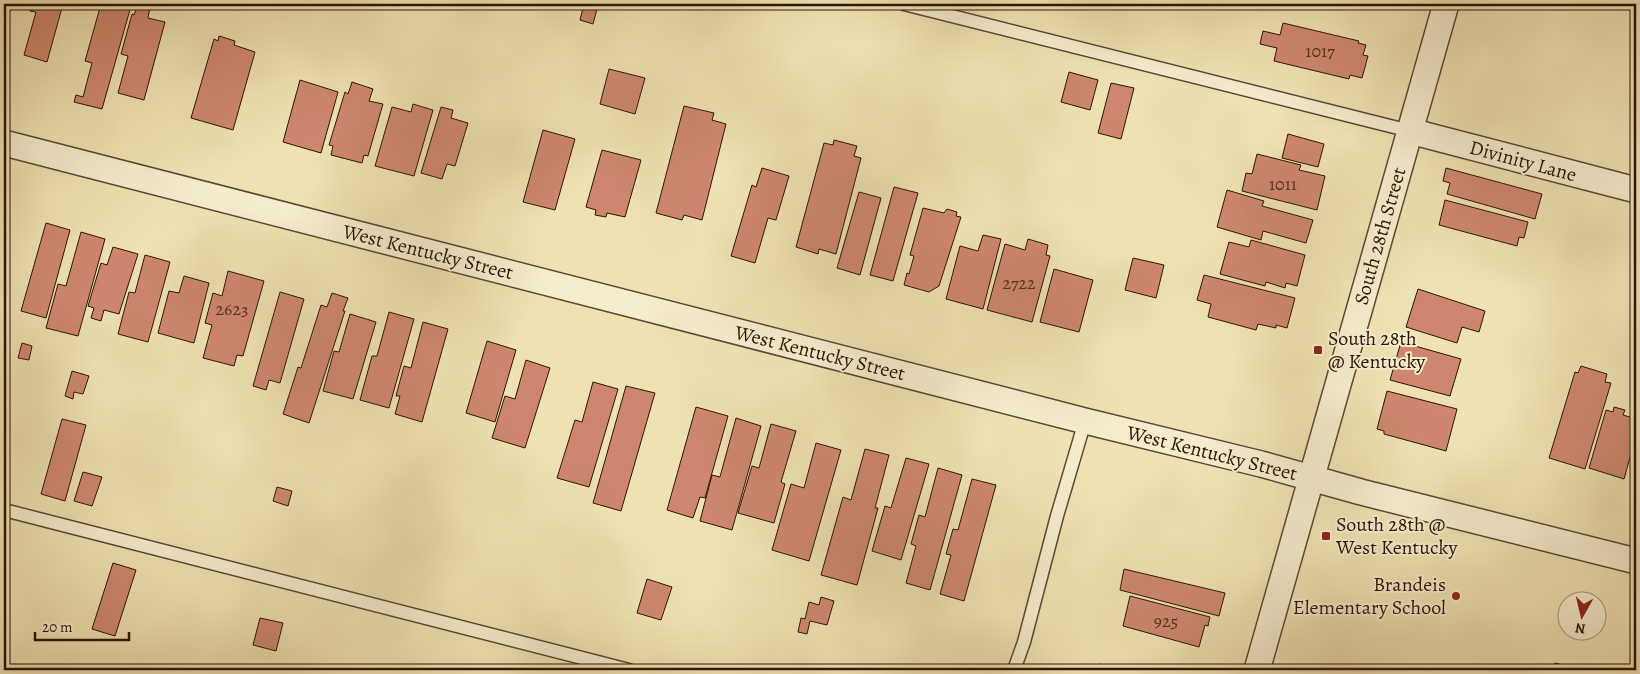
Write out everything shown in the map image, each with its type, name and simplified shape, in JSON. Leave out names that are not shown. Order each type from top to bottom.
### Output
[{"type":"street","name":"South 28th Street","points":[[1257,670],[1446,4]]},
{"type":"street","name":"Divinity Lane","points":[[1410,132],[1636,190]]},
{"type":"street","name":"West Kentucky Street","points":[[4,143],[1636,561]]},
{"type":"lane","points":[[904,4],[1410,132]]},
{"type":"lane","points":[[1014,670],[1024,642],[1085,421]]},
{"type":"lane","points":[[4,510],[629,670]]},
{"type":"building","points":[[32,4],[63,4],[47,62],[24,55],[36,12],[30,11]]},
{"type":"building","points":[[101,4],[136,4],[135,7],[131,6],[102,109],[74,102],[76,95],[83,97],[92,63],[85,61]]},
{"type":"building","points":[[138,4],[150,7],[148,18],[165,22],[144,100],[118,93],[128,56],[121,54],[132,14],[134,15]]},
{"type":"building","points":[[584,4],[598,5],[593,24],[580,20]]},
{"type":"building","points":[[1283,23],[1359,41],[1358,43],[1366,45],[1363,55],[1368,56],[1362,78],[1350,75],[1349,79],[1274,61],[1277,48],[1260,44],[1263,31],[1280,35]]},
{"type":"building","points":[[219,36],[235,41],[234,45],[255,52],[233,130],[191,118],[214,39],[218,41]]},
{"type":"building","points":[[609,69],[645,78],[635,114],[600,104]]},
{"type":"building","points":[[1069,72],[1098,80],[1090,110],[1061,102]]},
{"type":"building","points":[[300,80],[338,92],[321,153],[283,142]]},
{"type":"building","points":[[352,82],[373,89],[369,101],[383,104],[368,156],[364,155],[362,163],[331,155],[333,146],[329,145],[345,92],[348,94]]},
{"type":"building","points":[[1111,83],[1134,88],[1121,139],[1098,133]]},
{"type":"building","points":[[413,104],[433,110],[414,176],[375,166],[392,107],[411,112]]},
{"type":"building","points":[[684,106],[714,113],[712,120],[726,124],[702,220],[684,215],[682,220],[656,213]]},
{"type":"building","points":[[441,107],[453,110],[451,118],[468,123],[455,166],[447,164],[442,179],[421,173]]},
{"type":"building","points":[[543,130],[575,139],[555,210],[523,202]]},
{"type":"building","points":[[1288,134],[1324,144],[1318,167],[1282,158]]},
{"type":"building","points":[[834,140],[857,146],[854,156],[861,158],[836,254],[819,249],[818,254],[796,247],[824,143],[833,145]]},
{"type":"building","points":[[602,150],[641,160],[625,217],[607,213],[606,217],[595,215],[596,210],[586,207]]},
{"type":"building","points":[[1257,154],[1301,165],[1299,170],[1325,176],[1317,210],[1242,191],[1246,173],[1252,174]]},
{"type":"building","points":[[762,168],[789,176],[776,220],[768,218],[755,263],[731,256],[752,185],[756,187]]},
{"type":"building","points":[[1446,168],[1542,194],[1535,219],[1447,194],[1450,183],[1443,181]]},
{"type":"building","points":[[894,187],[918,193],[893,281],[870,275]]},
{"type":"building","points":[[1227,190],[1264,201],[1262,206],[1313,220],[1306,243],[1263,231],[1261,240],[1217,227]]},
{"type":"building","points":[[859,192],[881,198],[860,275],[837,268]]},
{"type":"building","points":[[1445,200],[1528,222],[1524,238],[1519,237],[1517,246],[1439,225]]},
{"type":"building","points":[[923,208],[944,213],[947,209],[957,212],[956,216],[961,217],[939,286],[929,292],[904,285],[914,256],[910,255]]},
{"type":"building","points":[[46,223],[70,230],[46,318],[21,311]]},
{"type":"building","points":[[81,232],[105,239],[78,336],[46,328],[58,284],[66,286]]},
{"type":"building","points":[[983,235],[1001,239],[983,309],[946,299],[960,246],[978,251]]},
{"type":"building","points":[[1028,239],[1048,245],[1046,255],[1050,256],[1032,322],[987,310],[1005,244],[1025,250]]},
{"type":"building","points":[[1251,240],[1305,255],[1297,286],[1286,283],[1285,288],[1266,282],[1265,286],[1220,274],[1229,242],[1249,247]]},
{"type":"building","points":[[113,247],[138,254],[119,314],[104,310],[101,321],[91,318],[94,308],[88,306],[101,263],[107,265]]},
{"type":"building","points":[[145,255],[170,262],[148,342],[118,334],[129,292],[135,293]]},
{"type":"building","points":[[1133,258],[1164,265],[1156,298],[1125,290]]},
{"type":"building","points":[[1054,269],[1093,280],[1079,332],[1040,322]]},
{"type":"building","points":[[228,271],[264,281],[243,356],[237,355],[234,366],[203,358],[212,325],[205,323],[213,293],[222,296]]},
{"type":"building","points":[[1204,275],[1295,298],[1287,328],[1276,325],[1276,328],[1258,324],[1256,330],[1208,317],[1211,304],[1197,300]]},
{"type":"building","points":[[184,276],[209,283],[194,343],[158,333],[169,291],[179,293]]},
{"type":"building","points":[[1418,289],[1485,311],[1479,332],[1462,327],[1457,343],[1406,327]]},
{"type":"building","points":[[280,292],[304,299],[280,383],[269,380],[266,390],[253,386]]},
{"type":"building","points":[[332,293],[348,298],[309,423],[283,414],[298,367],[301,368],[321,305],[327,307]]},
{"type":"building","points":[[389,312],[414,319],[389,408],[360,400],[372,356],[377,356]]},
{"type":"building","points":[[350,314],[376,322],[353,399],[323,391],[334,351],[339,352]]},
{"type":"building","points":[[423,322],[448,329],[422,422],[395,414],[400,396],[396,396],[404,366],[411,368]]},
{"type":"building","points":[[487,341],[516,350],[495,422],[466,413]]},
{"type":"building","points":[[1401,342],[1461,359],[1450,396],[1390,380]]},
{"type":"building","points":[[22,343],[32,346],[29,360],[18,358]]},
{"type":"building","points":[[526,360],[550,368],[525,448],[492,438],[505,396],[515,399]]},
{"type":"building","points":[[1581,366],[1607,374],[1605,382],[1611,383],[1585,469],[1549,458],[1575,372],[1578,373]]},
{"type":"building","points":[[72,371],[89,376],[83,394],[74,392],[73,399],[65,396]]},
{"type":"building","points":[[593,382],[618,389],[589,487],[557,478],[575,420],[582,422]]},
{"type":"building","points":[[626,386],[655,393],[621,511],[593,503]]},
{"type":"building","points":[[1387,391],[1457,409],[1446,451],[1384,434],[1384,431],[1377,429]]},
{"type":"building","points":[[696,407],[728,416],[705,498],[700,497],[693,518],[667,510]]},
{"type":"building","points":[[1614,407],[1625,410],[1623,415],[1636,419],[1636,436],[1624,479],[1589,468],[1606,410],[1613,412]]},
{"type":"building","points":[[736,418],[761,426],[732,530],[700,521],[712,475],[720,477]]},
{"type":"building","points":[[62,419],[86,425],[65,501],[41,494]]},
{"type":"building","points":[[771,424],[796,431],[781,482],[785,484],[774,523],[738,513],[752,466],[759,468]]},
{"type":"building","points":[[816,443],[841,450],[809,561],[772,550],[791,484],[804,488]]},
{"type":"building","points":[[865,449],[889,455],[875,508],[878,508],[857,585],[821,575],[843,497],[851,500]]},
{"type":"building","points":[[906,458],[929,464],[901,560],[872,551],[885,506],[891,508]]},
{"type":"building","points":[[938,468],[962,475],[930,590],[906,583],[916,546],[911,544],[919,515],[925,517]]},
{"type":"building","points":[[83,472],[102,477],[92,506],[74,501]]},
{"type":"building","points":[[972,479],[996,485],[964,601],[940,594],[951,555],[946,554],[953,529],[958,530]]},
{"type":"building","points":[[277,487],[292,491],[288,506],[273,501]]},
{"type":"building","points":[[113,563],[136,570],[115,636],[92,629]]},
{"type":"building","points":[[1124,569],[1225,593],[1219,616],[1120,590]]},
{"type":"building","points":[[647,579],[672,587],[661,620],[637,613]]},
{"type":"building","points":[[1130,596],[1210,617],[1208,626],[1205,625],[1199,647],[1123,626]]},
{"type":"building","points":[[821,597],[834,601],[827,625],[810,621],[807,634],[798,632],[801,618],[805,619],[809,602],[819,605]]},
{"type":"building","points":[[260,618],[283,623],[276,651],[253,645]]},
{"type":"building","points":[[1555,663],[1583,670],[1553,670]]},
{"type":"building","points":[[1100,664],[1124,670],[1099,670]]},
{"type":"place","name":"South 28th @ Kentucky","points":[[1318,350]]},
{"type":"place","name":"South 28th @ West Kentucky","points":[[1326,536]]},
{"type":"place","name":"Brandeis Elementary School","points":[[1456,596]]}]
